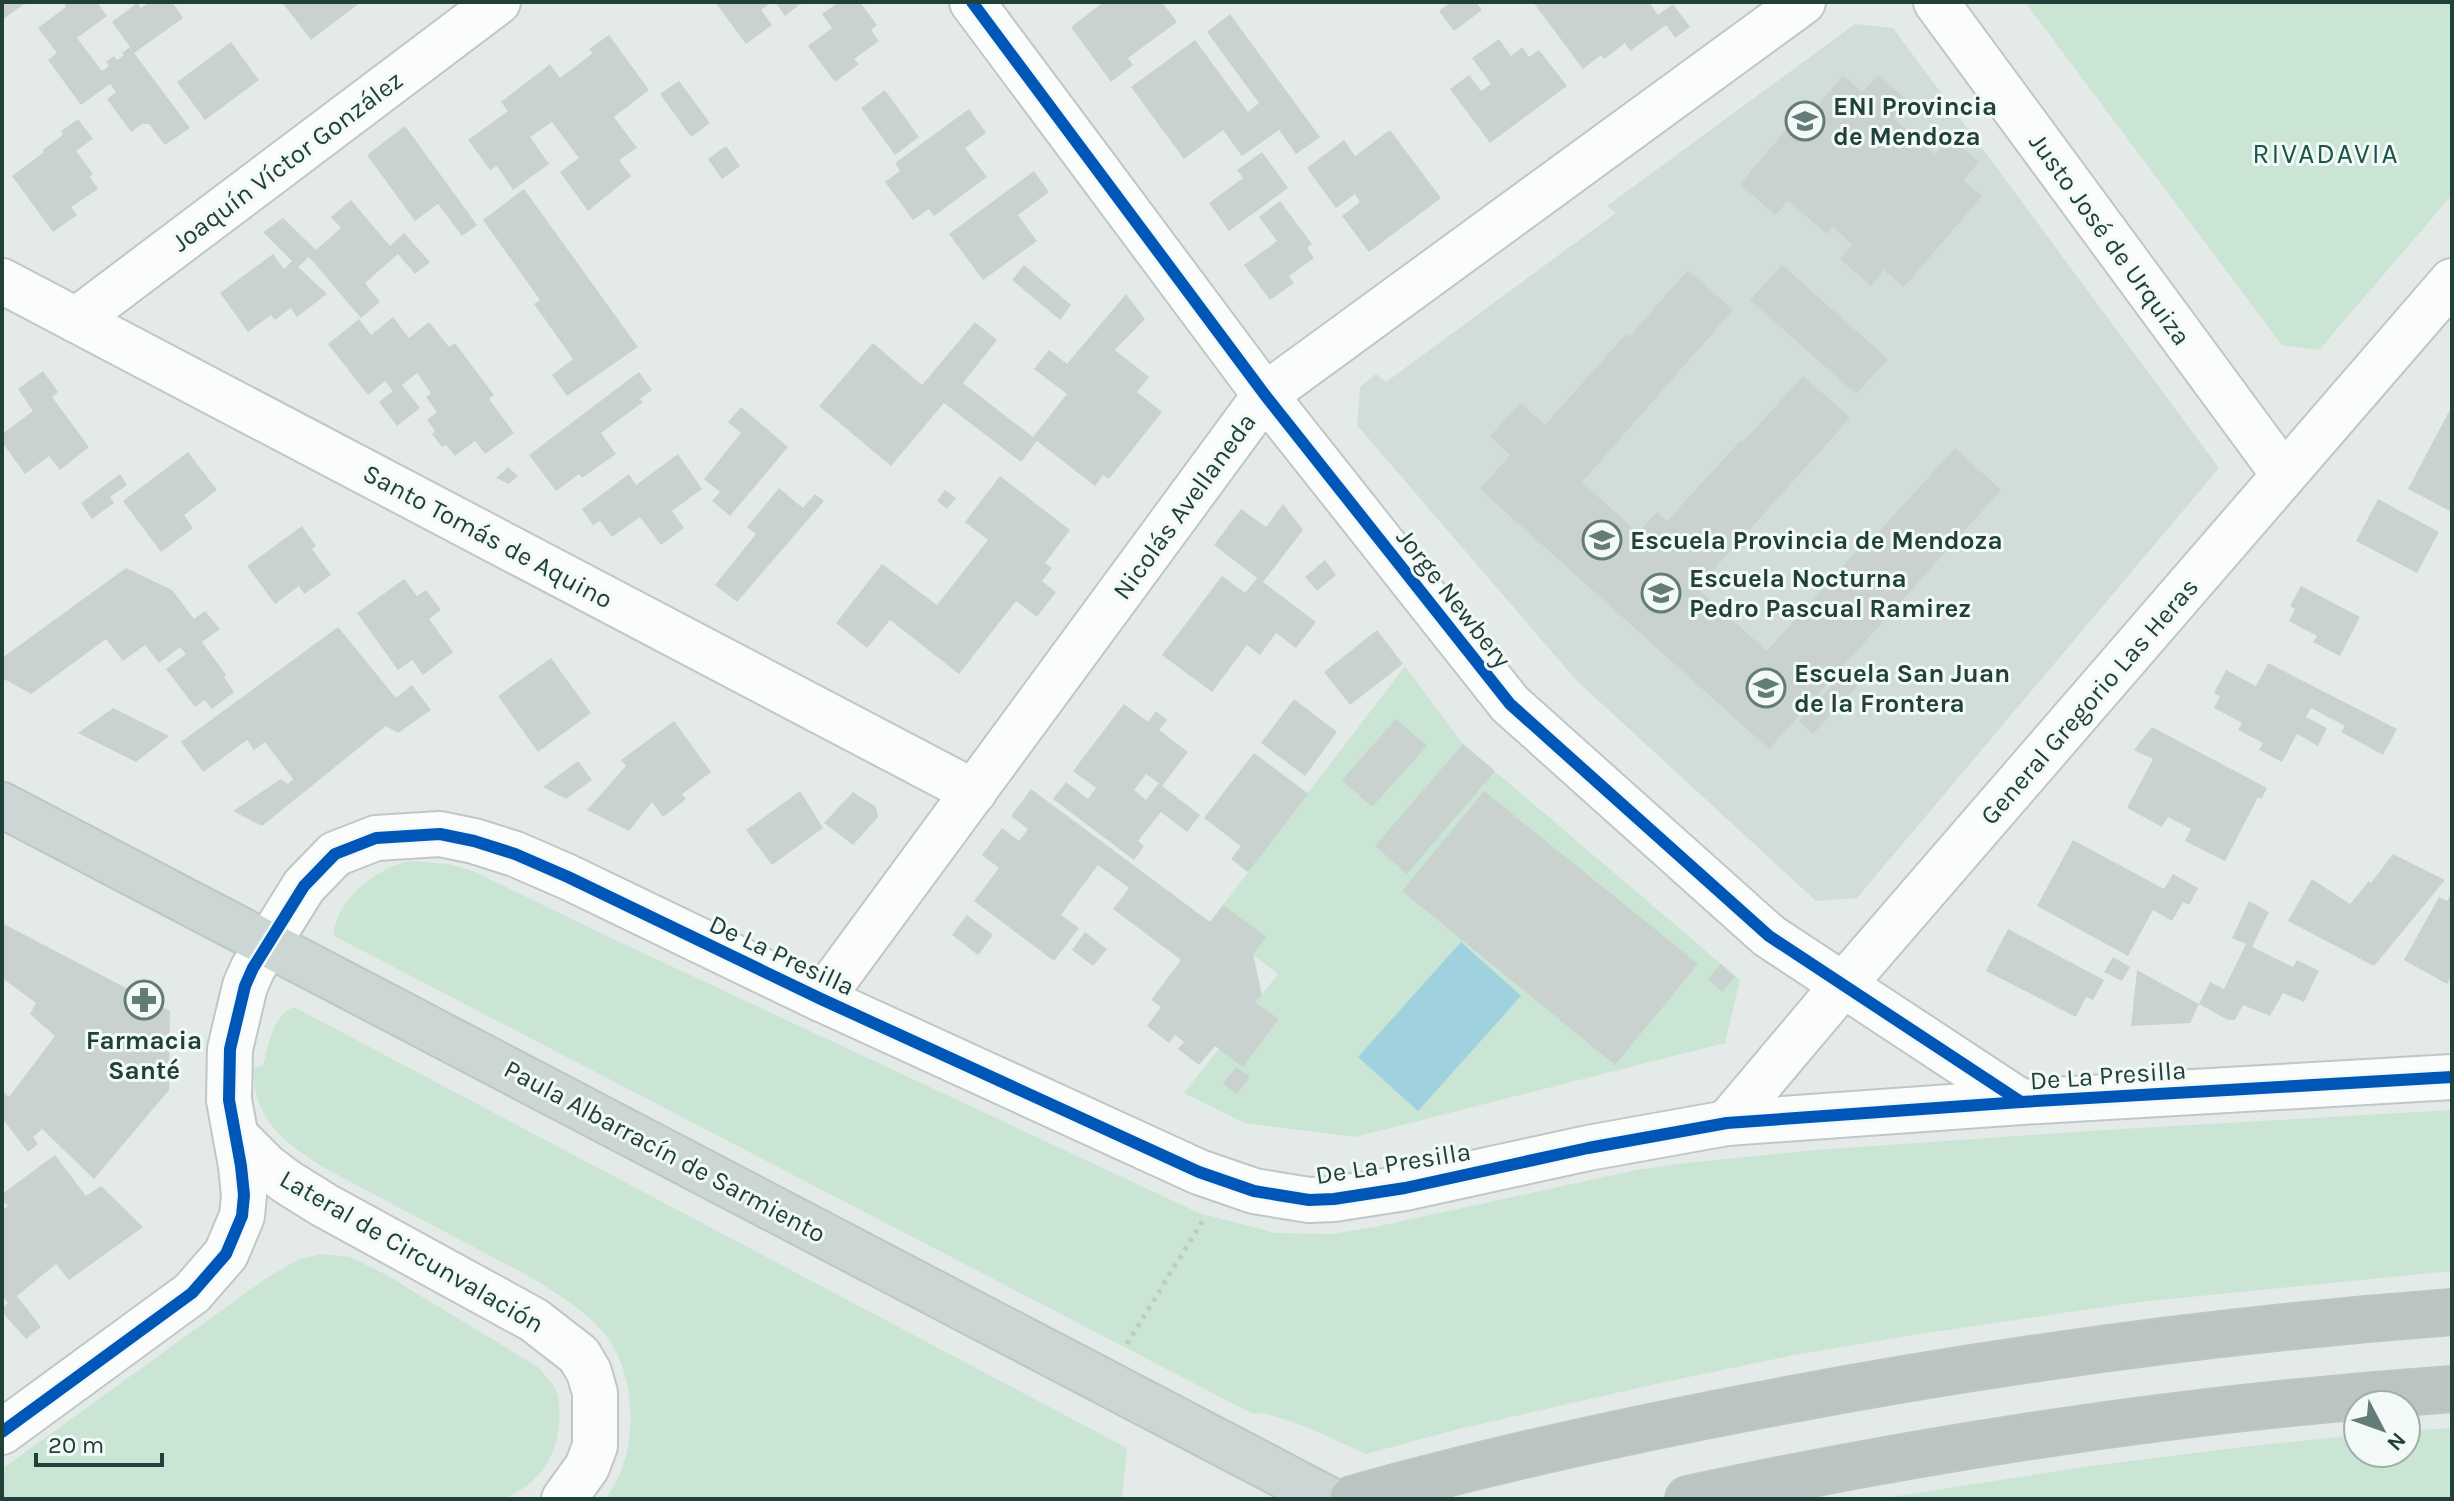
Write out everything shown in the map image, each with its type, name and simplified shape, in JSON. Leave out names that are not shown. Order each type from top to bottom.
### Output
[{"type":"highway","points":[[1352,1499],[1667,1423],[1912,1377],[2023,1359],[2219,1334],[2452,1312]]},
{"type":"highway","points":[[1688,1499],[1905,1457],[2111,1425],[2207,1412],[2452,1389]]},
{"type":"main road","name":"Paula Albarracín de Sarmiento","points":[[2,805],[1328,1499]]},
{"type":"street","name":"Joaquín Víctor González","points":[[76,320],[498,2]]},
{"type":"street","name":"Jorge Newbery","points":[[972,2],[1265,395],[1510,704],[1769,936],[2021,1102]]},
{"type":"street","name":"Nicolás Avellaneda","points":[[821,999],[1265,395],[1803,2]]},
{"type":"street","name":"Justo José de Urquiza","points":[[1936,2],[2284,475]]},
{"type":"street","name":"Santo Tomás de Aquino","points":[[2,281],[974,792]]},
{"type":"street","name":"General Gregorio Las Heras","points":[[1727,1123],[2452,281]]},
{"type":"street","name":"De La Presilla","points":[[2,1432],[192,1293],[226,1254],[242,1216],[244,1195],[229,1100],[230,1049],[241,997],[253,968],[304,886],[335,854],[376,838],[440,834],[501,850],[568,877],[821,999],[1199,1172],[1254,1191],[1309,1200],[1405,1188],[1560,1153],[1727,1123],[2452,1077]]},
{"type":"street","name":"Lateral de Circunvalación","points":[[237,1137],[287,1182],[534,1320],[579,1355],[589,1372],[595,1393],[595,1446],[587,1467],[564,1499]]},
{"type":"path","points":[[1125,1347],[1205,1215]]},
{"type":"shaded area","name":"Escuela Provincia de Mendoza","points":[[1855,24],[1893,28],[2219,468],[1857,898],[1816,901],[1576,680],[1357,425],[1360,387],[1376,374],[1386,382],[1616,213],[1607,206]]},
{"type":"green space","points":[[2025,2],[2452,2],[2452,195],[2319,350],[2282,345]]},
{"type":"green space","points":[[1405,666],[1463,744],[1740,980],[1725,1043],[1355,1137],[1244,1123],[1184,1093],[1278,974],[1210,922],[1258,859],[1204,818],[1254,753],[1308,793]]},
{"type":"green space","points":[[411,861],[448,864],[471,870],[1199,1213],[1276,1233],[1333,1234],[1375,1227],[1636,1170],[1686,1163],[1816,1150],[2104,1130],[2452,1110],[2452,1271],[2139,1302],[1913,1335],[1660,1383],[1459,1429],[1366,1454],[1304,1426],[1268,1414],[1251,1413],[334,936],[342,910],[360,887],[385,870]]},
{"type":"green space","points":[[294,1007],[1127,1448],[1122,1499],[606,1499],[623,1466],[630,1432],[626,1377],[612,1345],[587,1316],[534,1279],[326,1169],[297,1150],[274,1128],[258,1101],[254,1067],[263,1066],[276,1024]]},
{"type":"green space","points":[[322,1254],[350,1257],[383,1273],[538,1367],[556,1390],[559,1414],[554,1448],[535,1478],[504,1499],[2,1499],[2,1469],[265,1279],[299,1259]]},
{"type":"green space","points":[[2452,1428],[2452,1499],[1878,1499],[2090,1466],[2342,1437],[2342,1469],[2422,1469],[2422,1430]]},
{"type":"water","points":[[1461,942],[1521,996],[1418,1111],[1358,1057]]},
{"type":"building","points":[[2,2],[27,2],[2,20]]},
{"type":"building","points":[[63,2],[97,2],[107,16],[77,38],[102,71],[109,66],[106,62],[114,56],[117,60],[130,47],[112,22],[137,3],[141,8],[150,2],[172,2],[183,18],[134,53],[190,128],[165,145],[149,124],[142,124],[131,132],[107,99],[116,92],[110,84],[81,105],[48,60],[57,53],[38,28],[66,7]]},
{"type":"building","points":[[282,2],[361,2],[311,40]]},
{"type":"building","points":[[715,2],[772,2],[761,10],[772,25],[746,44]]},
{"type":"building","points":[[775,2],[803,2],[785,16]]},
{"type":"building","points":[[839,2],[860,2],[877,25],[871,30],[879,41],[854,59],[859,64],[835,82],[808,46],[832,28],[822,14]]},
{"type":"building","points":[[1104,2],[1162,2],[1177,22],[1128,58],[1133,65],[1111,82],[1071,27]]},
{"type":"building","points":[[1451,2],[1476,2],[1482,10],[1454,31],[1439,11]]},
{"type":"building","points":[[1533,2],[1649,2],[1658,15],[1673,4],[1690,27],[1675,38],[1666,25],[1630,51],[1625,43],[1604,59],[1601,55],[1583,69]]},
{"type":"building","points":[[1230,14],[1320,137],[1296,154],[1279,130],[1242,156],[1223,130],[1184,159],[1131,87],[1195,40],[1248,112],[1259,103],[1207,32]]},
{"type":"building","points":[[609,35],[649,90],[614,117],[637,148],[619,160],[631,176],[588,211],[560,172],[579,158],[552,122],[530,137],[549,164],[513,190],[497,166],[490,170],[468,140],[508,111],[501,102],[550,64],[560,78],[593,53],[589,49]]},
{"type":"building","points":[[1499,39],[1511,56],[1522,47],[1529,57],[1539,50],[1567,86],[1490,143],[1450,89],[1469,75],[1481,91],[1491,84],[1472,58]]},
{"type":"building","points":[[231,42],[259,80],[205,120],[177,82]]},
{"type":"building","points":[[1843,75],[1862,92],[1878,75],[1907,100],[1893,118],[1935,154],[1950,137],[1979,162],[1963,180],[1982,196],[1904,287],[1884,270],[1871,286],[1840,259],[1853,245],[1833,227],[1827,234],[1788,201],[1775,215],[1740,184],[1789,126],[1785,123],[1806,99],[1816,108]]},
{"type":"building","points":[[679,81],[710,123],[691,137],[660,94]]},
{"type":"building","points":[[885,90],[919,137],[895,155],[861,108]]},
{"type":"building","points":[[969,109],[986,133],[965,148],[987,177],[934,216],[929,209],[913,220],[885,182],[900,171],[895,163]]},
{"type":"building","points":[[78,119],[93,139],[76,151],[93,174],[90,177],[98,189],[71,207],[77,215],[53,232],[12,176],[44,152],[63,135],[61,131]]},
{"type":"building","points":[[405,126],[477,225],[462,236],[438,204],[415,221],[367,155]]},
{"type":"building","points":[[1390,130],[1441,198],[1369,252],[1342,216],[1360,202],[1355,194],[1336,208],[1307,168],[1344,140],[1355,156]]},
{"type":"building","points":[[726,146],[740,166],[722,179],[708,159]]},
{"type":"building","points":[[1262,152],[1288,188],[1229,231],[1209,203],[1243,178],[1237,170]]},
{"type":"building","points":[[1034,171],[1049,192],[1018,215],[1037,241],[983,280],[949,234]]},
{"type":"building","points":[[524,189],[638,347],[567,396],[552,375],[573,359],[534,304],[540,300],[483,220]]},
{"type":"building","points":[[351,200],[390,246],[404,233],[430,262],[415,274],[398,254],[365,283],[380,302],[361,318],[309,257],[298,267],[327,294],[297,317],[291,308],[275,320],[271,315],[248,332],[220,293],[273,254],[284,269],[292,261],[263,232],[283,218],[316,250],[341,228],[331,217]]},
{"type":"building","points":[[1280,201],[1312,244],[1307,248],[1314,258],[1289,276],[1294,283],[1270,300],[1244,265],[1277,241],[1259,217]]},
{"type":"building","points":[[1024,265],[1071,305],[1060,320],[1012,280]]},
{"type":"building","points":[[1782,265],[1888,359],[1856,394],[1750,300]]},
{"type":"building","points":[[1688,270],[1733,310],[1582,482],[1638,533],[1657,512],[1667,521],[1803,376],[1836,405],[1850,418],[1697,588],[1767,651],[1859,548],[1862,550],[1955,448],[2001,490],[1769,749],[1480,489],[1510,455],[1490,436],[1520,403],[1545,425]]},
{"type":"building","points":[[1126,294],[1145,319],[1115,350],[1149,377],[1137,392],[1162,412],[1109,479],[1103,475],[1095,486],[1037,441],[1021,462],[944,403],[891,466],[819,406],[873,343],[922,385],[975,322],[997,340],[963,383],[1033,437],[1067,394],[1034,369],[1049,350],[1067,364]]},
{"type":"building","points":[[393,317],[409,338],[429,322],[449,347],[455,343],[494,395],[489,399],[514,433],[485,454],[475,441],[455,456],[446,445],[442,447],[432,434],[435,431],[427,420],[437,412],[426,397],[431,393],[417,373],[402,385],[420,408],[397,426],[379,402],[393,391],[385,381],[368,395],[328,344],[359,319],[371,335]]},
{"type":"building","points":[[43,371],[58,392],[52,397],[89,447],[60,470],[49,456],[25,474],[2,442],[2,434],[33,411],[18,389]]},
{"type":"building","points":[[639,372],[652,390],[640,399],[643,402],[601,433],[616,454],[582,478],[579,474],[556,491],[529,455]]},
{"type":"building","points":[[2452,406],[2452,512],[2408,489]]},
{"type":"building","points":[[741,407],[788,447],[730,516],[712,501],[720,492],[704,479],[741,433],[728,422]]},
{"type":"building","points":[[188,452],[217,490],[184,515],[193,528],[161,552],[123,501]]},
{"type":"building","points":[[678,454],[702,489],[672,511],[684,528],[661,545],[640,517],[612,537],[600,521],[593,525],[582,509],[629,474],[636,485]]},
{"type":"building","points":[[508,467],[518,476],[509,484],[496,478]]},
{"type":"building","points":[[120,474],[127,485],[110,497],[114,503],[92,519],[81,503]]},
{"type":"building","points":[[1000,476],[1070,530],[1045,563],[1052,568],[1042,581],[1056,592],[1037,617],[1016,601],[959,674],[890,620],[867,648],[836,623],[882,564],[937,605],[988,540],[965,522]]},
{"type":"building","points":[[779,488],[803,508],[815,494],[824,501],[737,602],[715,585],[756,534],[747,527]]},
{"type":"building","points":[[945,490],[956,498],[947,509],[937,501]]},
{"type":"building","points":[[2378,499],[2439,532],[2417,573],[2356,541]]},
{"type":"building","points":[[1283,504],[1303,530],[1263,582],[1316,622],[1296,648],[1276,633],[1260,655],[1247,645],[1212,692],[1162,655],[1222,576],[1245,593],[1257,578],[1214,545],[1241,509],[1266,527]]},
{"type":"building","points":[[302,526],[316,546],[312,549],[331,575],[304,594],[299,586],[275,604],[247,566]]},
{"type":"building","points":[[1325,560],[1336,575],[1317,591],[1305,577]]},
{"type":"building","points":[[126,568],[172,590],[194,619],[205,611],[220,629],[202,642],[226,675],[224,677],[234,692],[212,709],[205,700],[195,707],[166,669],[186,654],[180,647],[159,663],[145,645],[123,661],[106,639],[31,694],[2,678],[2,658]]},
{"type":"building","points":[[404,579],[417,596],[426,590],[441,610],[429,619],[453,652],[423,675],[412,660],[398,670],[357,613]]},
{"type":"building","points":[[2301,586],[2360,617],[2340,656],[2313,642],[2317,636],[2289,621],[2295,609],[2290,606]]},
{"type":"building","points":[[338,627],[396,698],[412,685],[431,710],[398,733],[386,726],[262,826],[233,811],[281,779],[288,784],[293,779],[265,742],[254,750],[247,740],[203,772],[181,742]]},
{"type":"building","points":[[1377,630],[1403,664],[1350,705],[1324,672]]},
{"type":"building","points":[[551,658],[591,713],[538,752],[498,696]]},
{"type":"building","points":[[2268,663],[2397,729],[2383,755],[2341,732],[2345,726],[2311,708],[2306,717],[2327,728],[2318,746],[2297,734],[2282,762],[2259,750],[2263,743],[2238,730],[2242,723],[2214,708],[2220,696],[2214,693],[2226,670],[2256,686]]},
{"type":"building","points":[[1844,672],[1858,685],[1813,734],[1799,721]]},
{"type":"building","points":[[1294,699],[1337,732],[1305,776],[1261,743]]},
{"type":"building","points":[[1124,704],[1148,722],[1156,711],[1167,720],[1159,730],[1188,752],[1162,786],[1200,815],[1187,832],[1161,812],[1138,841],[1144,846],[1134,860],[1053,799],[1066,782],[1088,799],[1096,788],[1073,771]],"holes":[[[1146,774],[1159,783],[1146,800],[1134,790]]]},
{"type":"building","points":[[113,708],[169,736],[136,762],[78,733]]},
{"type":"building","points":[[1396,719],[1427,746],[1372,807],[1342,780]]},
{"type":"building","points":[[674,721],[711,772],[682,794],[686,799],[663,817],[652,802],[629,831],[587,810],[626,766],[621,760]]},
{"type":"building","points":[[2152,727],[2267,788],[2261,799],[2258,797],[2225,861],[2185,841],[2191,829],[2168,817],[2162,827],[2127,808],[2153,759],[2134,750]]},
{"type":"building","points":[[1463,744],[1495,771],[1407,874],[1375,846]]},
{"type":"building","points":[[1254,753],[1308,794],[1248,872],[1231,859],[1241,846],[1204,818]]},
{"type":"building","points":[[578,761],[592,780],[566,799],[543,787]]},
{"type":"building","points":[[1031,789],[1210,922],[1223,905],[1266,937],[1253,954],[1262,995],[1255,1002],[1279,1019],[1243,1067],[1215,1046],[1199,1065],[1178,1049],[1184,1042],[1175,1035],[1169,1043],[1147,1026],[1161,1007],[1151,1000],[1181,960],[1113,909],[1129,888],[1098,865],[1061,915],[1079,928],[1054,961],[974,901],[999,868],[982,855],[1002,828],[1019,841],[1028,829],[1011,816]]},
{"type":"building","points":[[800,791],[823,828],[772,865],[746,830]]},
{"type":"building","points":[[1484,791],[1698,964],[1615,1065],[1402,891]]},
{"type":"building","points":[[853,792],[876,807],[878,817],[853,845],[824,823]]},
{"type":"building","points":[[2073,840],[2164,889],[2173,874],[2198,888],[2189,905],[2183,902],[2172,921],[2153,910],[2128,956],[2037,906]]},
{"type":"building","points":[[2393,854],[2445,880],[2374,966],[2288,921],[2312,879],[2350,904]]},
{"type":"building","points":[[2452,892],[2452,975],[2447,984],[2404,960],[2439,897],[2447,901]]},
{"type":"building","points":[[2249,901],[2269,912],[2252,947],[2293,967],[2297,960],[2319,971],[2304,1002],[2283,993],[2270,1016],[2243,1005],[2235,1020],[2228,1020],[2199,1004],[2210,982],[2224,989],[2246,944],[2232,938]]},
{"type":"building","points":[[967,915],[993,935],[978,955],[952,935]]},
{"type":"building","points":[[2,923],[170,1011],[169,1090],[94,1179],[42,1129],[33,1137],[38,1144],[28,1152],[2,1118],[2,1091],[9,1097],[55,1036],[30,1014],[36,1003],[2,978]]},
{"type":"building","points":[[2008,929],[2104,980],[2093,1000],[2086,997],[2076,1017],[1986,971]]},
{"type":"building","points":[[1085,932],[1107,949],[1093,966],[1072,950]]},
{"type":"building","points":[[2113,957],[2130,967],[2122,981],[2104,972]]},
{"type":"building","points":[[1721,964],[1735,977],[1722,992],[1708,979]]},
{"type":"building","points":[[2137,970],[2199,1004],[2190,1023],[2131,1026]]},
{"type":"building","points":[[1236,1067],[1250,1077],[1237,1094],[1223,1084]]},
{"type":"building","points":[[55,1155],[86,1196],[101,1186],[143,1227],[69,1280],[56,1264],[17,1296],[41,1327],[26,1339],[2,1312],[8,1303],[2,1296],[2,1210],[8,1206],[2,1200],[2,1194]]},
{"type":"cycle path","points":[[972,2],[1265,395],[1510,704],[1769,936],[2021,1102]]},
{"type":"cycle path","points":[[2,1432],[192,1293],[226,1254],[242,1216],[244,1195],[229,1100],[230,1049],[245,986],[304,886],[335,854],[376,838],[440,834],[515,854],[821,999],[1199,1172],[1254,1191],[1309,1200],[1405,1188],[1588,1148],[1727,1123],[2452,1077]]},
{"type":"place","name":"ENI Provincia de Mendoza","points":[[1805,121]]},
{"type":"place","name":"Escuela Provincia de Mendoza","points":[[1602,540]]},
{"type":"place","name":"Escuela Nocturna Pedro Pascual Ramirez","points":[[1661,593]]},
{"type":"place","name":"Escuela San Juan de la Frontera","points":[[1766,688]]},
{"type":"place","name":"Farmacia Santé","points":[[144,1000]]},
{"type":"district","name":"RIVADAVIA","points":[[2326,153]]}]
